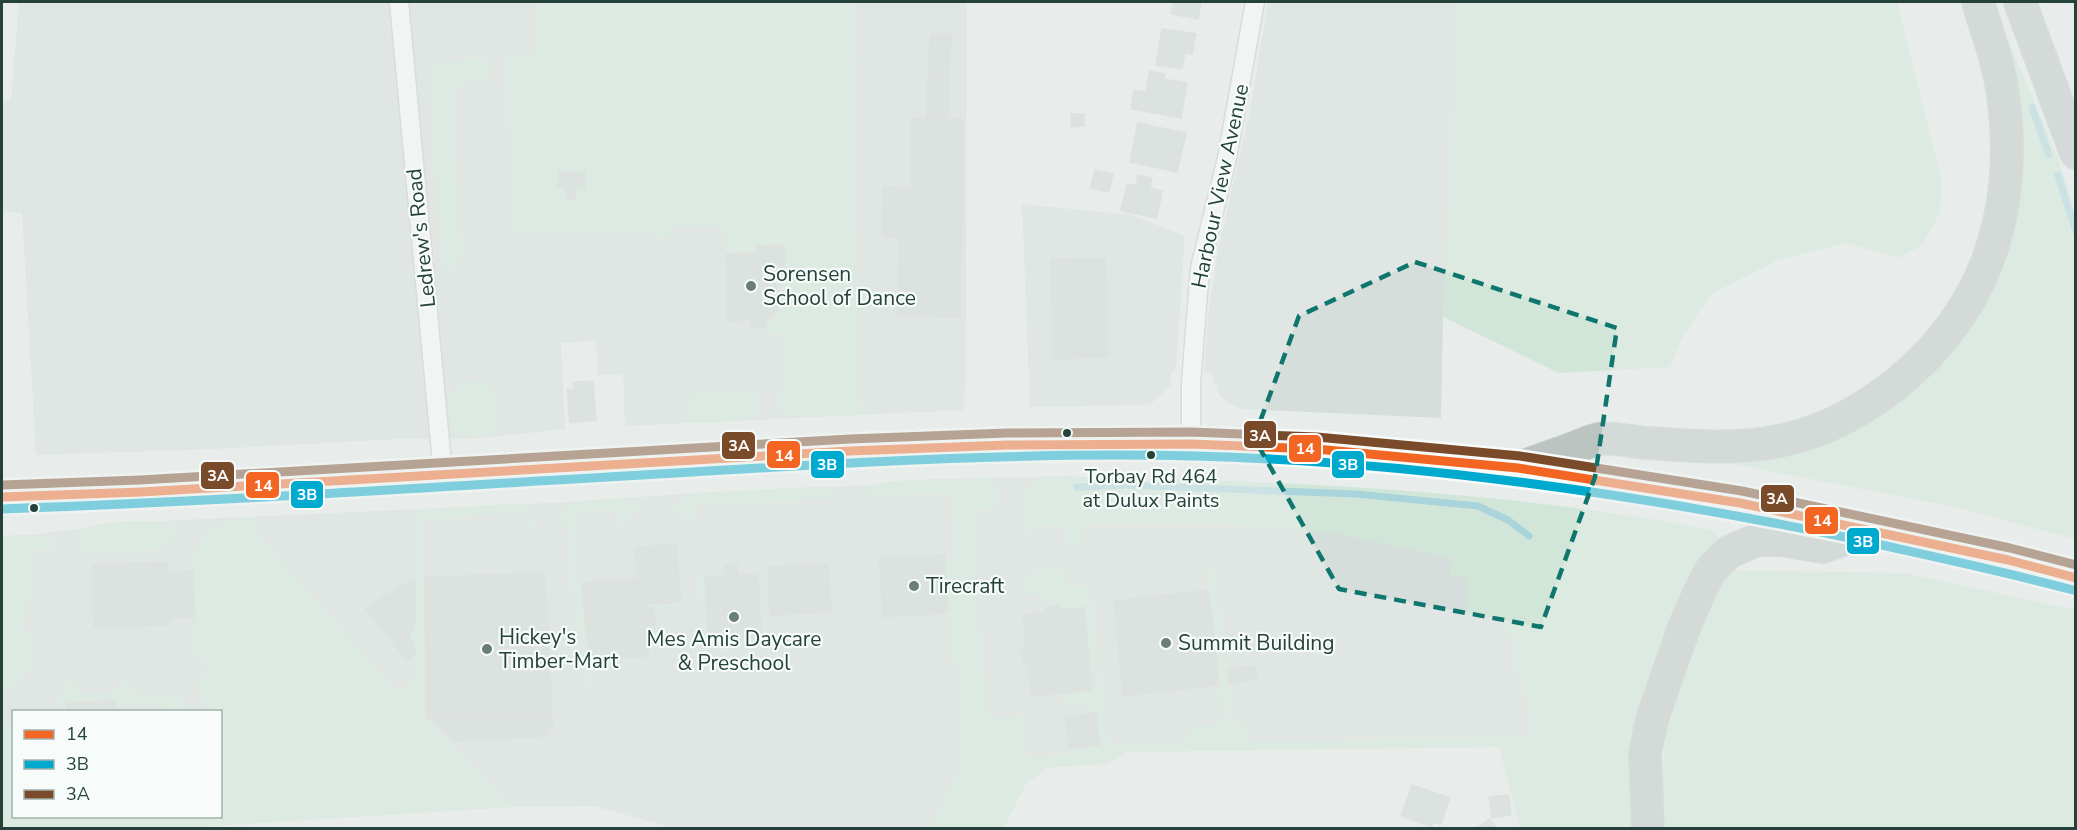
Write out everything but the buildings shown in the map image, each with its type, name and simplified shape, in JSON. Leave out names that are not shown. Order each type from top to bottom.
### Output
[{"type":"highway","points":[[1518,468],[1599,439],[1708,448],[1751,446],[1781,441],[1837,423],[1857,412],[1898,384],[1923,360],[1956,323],[1980,279],[1990,258],[2004,200],[2006,125],[2002,88],[1978,2]]},
{"type":"highway","points":[[2020,2],[2076,153]]},
{"type":"highway","points":[[1648,828],[1645,753],[1653,716],[1685,625],[1712,570],[1729,552],[1757,540],[1781,540],[1823,547],[1866,531]]},
{"type":"main road","points":[[2,497],[141,492],[850,451],[1007,445],[1191,444],[1316,449],[1518,468],[1740,503],[2008,560],[2076,578]]},
{"type":"street","name":"Ledrew's Road","points":[[399,2],[443,474]]},
{"type":"street","name":"Harbour View Avenue","points":[[1191,444],[1191,384],[1200,268],[1227,158],[1255,2]]},
{"type":"highlighted area","points":[[1415,262],[1617,328],[1595,477],[1541,627],[1339,589],[1254,438],[1299,316]]},
{"type":"shaded area","points":[[19,2],[967,2],[966,379],[963,410],[625,426],[623,374],[598,375],[596,341],[561,343],[565,429],[483,438],[401,439],[36,455],[22,213],[2,212],[2,101],[11,101]]},
{"type":"shaded area","points":[[1268,2],[1459,2],[1443,317],[1441,418],[1240,409],[1229,404],[1218,393],[1212,372],[1204,373],[1208,318],[1218,250],[1251,106]]},
{"type":"shaded area","points":[[1022,204],[1132,215],[1185,236],[1176,369],[1170,375],[1171,384],[1165,392],[1149,405],[1030,407]]},
{"type":"shaded area","points":[[1069,476],[1340,508],[1458,560],[1515,635],[1515,676],[1525,676],[1524,694],[1528,695],[1530,743],[1499,747],[1127,752],[1106,764],[1024,769],[984,761],[959,669],[960,771],[930,828],[674,828],[593,806],[511,807],[181,828],[2,828],[2,536],[39,534],[119,523],[874,485],[935,479]]},
{"type":"green space","points":[[536,2],[853,2],[852,59],[860,414],[799,417],[778,413],[778,399],[786,372],[783,333],[767,333],[766,320],[772,317],[779,308],[778,292],[773,280],[785,280],[784,245],[756,246],[756,253],[726,254],[724,226],[672,227],[672,234],[661,239],[641,231],[510,231],[507,56],[537,54]]},
{"type":"green space","points":[[1459,2],[1897,2],[1942,181],[1940,213],[1922,245],[1898,258],[1846,243],[1778,260],[1711,294],[1683,336],[1670,367],[1559,373],[1443,317]]},
{"type":"green space","points":[[1995,8],[2060,164],[2075,212],[2075,539],[1954,507],[1713,460],[1837,435],[2003,257]]},
{"type":"green space","points":[[487,58],[490,72],[488,78],[462,82],[452,94],[461,256],[446,277],[442,257],[428,64]]},
{"type":"green space","points":[[466,380],[490,382],[496,425],[492,426],[489,435],[471,437],[456,429],[453,430],[450,394]]},
{"type":"green space","points":[[752,391],[758,394],[757,410],[753,418],[748,415],[728,422],[692,423],[692,393]]},
{"type":"green space","points":[[1049,476],[1145,478],[1145,483],[1153,484],[1154,478],[1436,493],[1577,508],[1716,531],[1717,546],[1700,569],[1638,828],[1520,828],[1499,747],[1127,752],[1106,764],[1049,767],[1026,784],[1004,828],[930,828],[960,771],[959,669],[951,660],[945,560],[954,559],[952,492],[865,496],[874,485],[892,481],[992,478],[997,492],[997,509],[973,510],[973,565],[989,719],[1025,715],[1028,757],[1070,755],[1069,749],[1099,745],[1096,713],[1089,708],[1094,702],[1065,705],[1063,693],[1097,689],[1094,665],[1090,664],[1084,608],[1059,610],[1059,606],[1047,607],[1046,595],[1026,596],[1021,588],[1026,575],[1045,569],[1067,569],[1067,587],[1090,586],[1109,744],[1189,742],[1191,726],[1223,723],[1206,567],[1214,565],[1229,683],[1229,722],[1244,723],[1246,742],[1530,737],[1528,695],[1524,695],[1525,676],[1515,676],[1515,635],[1502,634],[1500,619],[1497,616],[1467,616],[1467,577],[1450,576],[1452,558],[1344,535],[1227,524],[1083,524],[1082,543],[1068,544],[1065,525],[1030,526],[1029,544],[1027,544],[1025,541],[1026,494],[1033,480],[1037,481]]},
{"type":"green space","points":[[827,486],[835,496],[834,498],[695,506],[695,520],[692,523],[673,507],[673,503],[677,505],[686,496],[695,493]]},
{"type":"green space","points":[[625,499],[632,505],[637,503],[637,509],[621,527],[618,525],[616,508],[574,511],[576,536],[573,540],[576,583],[581,583],[590,661],[613,660],[613,664],[590,666],[590,699],[585,689],[574,593],[572,592],[568,529],[564,525],[564,513],[569,502]]},
{"type":"green space","points":[[522,503],[532,516],[534,523],[532,530],[529,527],[528,512],[423,519],[426,719],[511,807],[181,828],[2,828],[2,723],[12,722],[12,818],[222,818],[222,710],[206,710],[196,680],[205,678],[204,659],[196,660],[193,571],[194,560],[205,533],[208,535],[217,526],[227,521],[250,517],[258,535],[398,693],[417,676],[417,652],[409,634],[416,622],[412,510]]},
{"type":"green space","points":[[156,522],[166,527],[170,524],[174,529],[174,537],[168,544],[156,549],[93,553],[80,548],[76,539],[81,538],[81,530],[97,524]]},
{"type":"green space","points":[[39,534],[51,541],[54,537],[57,546],[53,550],[32,548],[27,578],[31,580],[23,630],[33,641],[31,659],[22,678],[2,692],[2,536],[33,535],[34,538],[39,537]]},
{"type":"green space","points":[[1733,570],[1905,573],[2075,610],[2075,828],[1665,828],[1662,782],[1666,729],[1684,668],[1708,608],[1723,579]]},
{"type":"green space","points":[[698,571],[704,571],[709,682],[706,667]]},
{"type":"green space","points":[[681,602],[682,605],[659,608],[660,641],[654,641],[653,654],[649,656],[646,627],[656,626],[654,607],[643,608],[643,605]]},
{"type":"green space","points":[[70,676],[74,679],[76,694],[119,692],[120,676],[138,694],[176,696],[185,702],[186,709],[164,710],[144,705],[118,707],[118,701],[115,698],[64,702],[64,705],[60,705],[58,699]]},
{"type":"waterway","points":[[2032,107],[2049,155]]},
{"type":"waterway","points":[[2058,175],[2076,232]]},
{"type":"waterway","points":[[1077,487],[1126,485],[1356,494],[1478,506],[1508,520],[1529,536]]},
{"type":"transit line","name":"3A","points":[[2,485],[140,480],[850,439],[1007,433],[1191,432],[1317,437],[1520,456],[1742,491],[2010,548],[2076,565]]},
{"type":"transit line","name":"14","points":[[2,497],[141,492],[850,451],[1007,445],[1191,444],[1316,449],[1518,468],[1740,503],[2008,560],[2076,578]]},
{"type":"transit line","name":"3B","points":[[2,509],[262,497],[881,461],[1069,455],[1279,459],[1446,473],[1694,508],[1859,540],[2073,590]]},
{"type":"place","name":"Sorensen School of Dance","points":[[751,286]]},
{"type":"place","name":"Torbay Rd 464 at Dulux Paints","points":[[1151,455]]},
{"type":"place","name":"Tirecraft","points":[[914,586]]},
{"type":"place","name":"Mes Amis Daycare & Preschool","points":[[734,617]]},
{"type":"place","name":"Summit Building","points":[[1166,643]]},
{"type":"place","name":"Hickey's Timber-Mart","points":[[487,649]]}]
